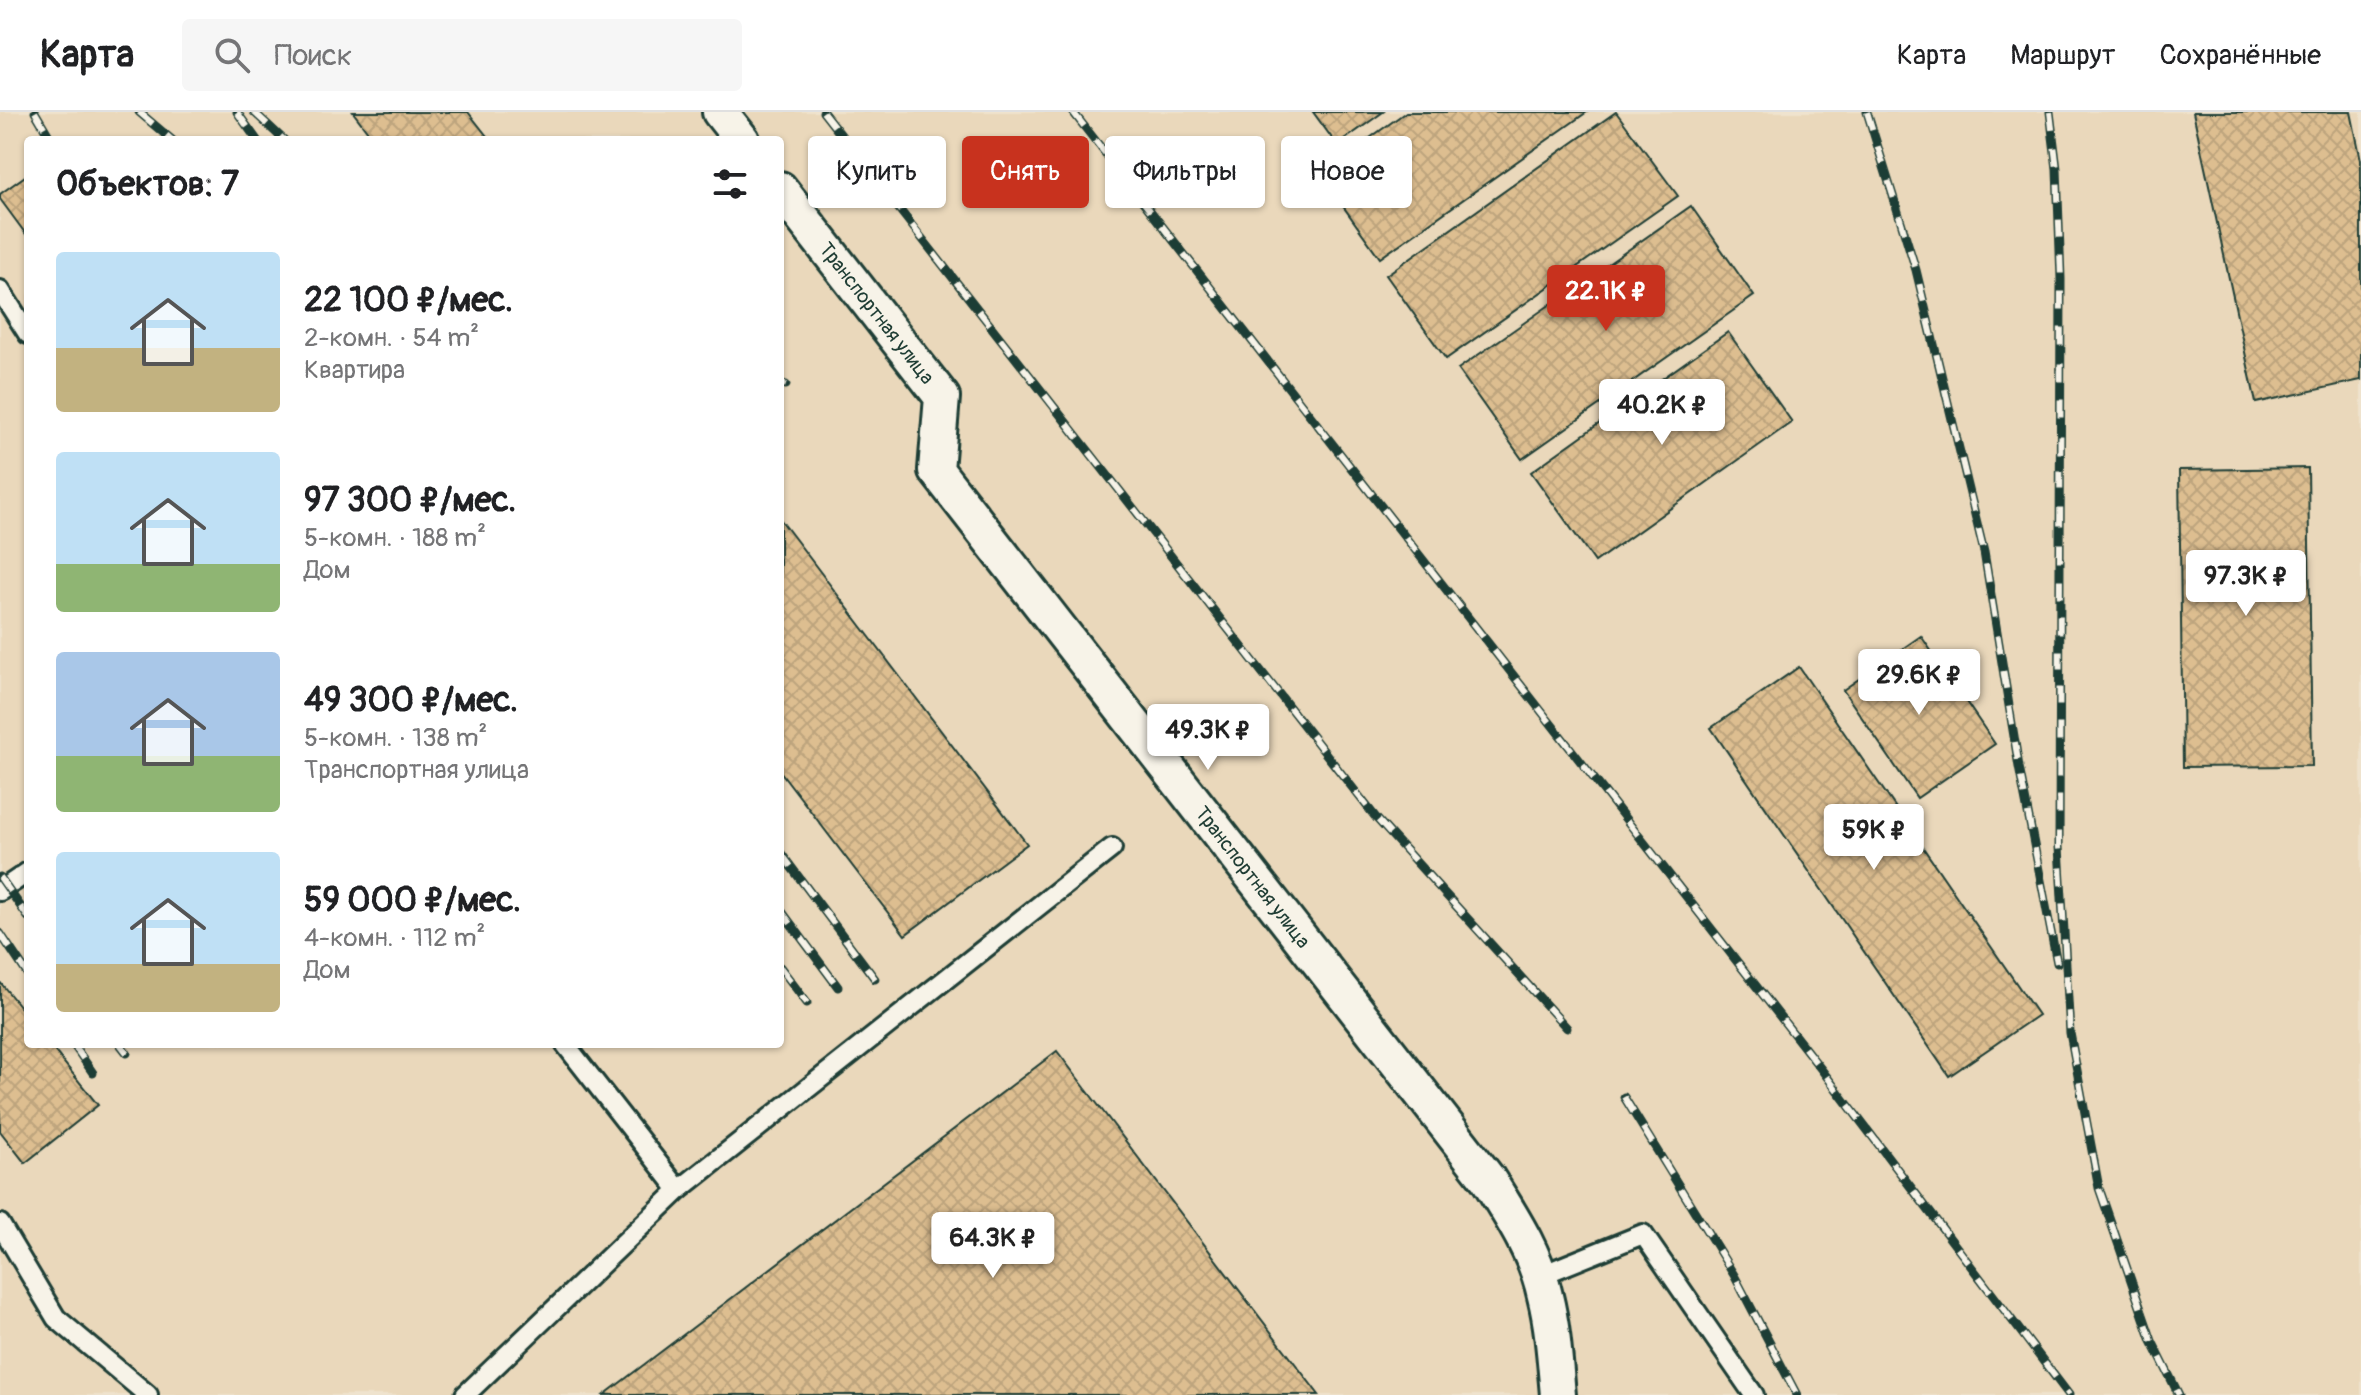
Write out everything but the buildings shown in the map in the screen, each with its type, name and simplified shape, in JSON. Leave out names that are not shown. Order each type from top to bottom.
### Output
[{"type":"street","points":[[720,112],[739,136]]},
{"type":"street","name":"Транспортная улица","points":[[784,194],[942,397],[936,470],[1488,1179],[1517,1224],[1539,1276],[1555,1354],[1558,1395]]},
{"type":"lane","points":[[0,290],[24,328]]},
{"type":"lane","points":[[465,1395],[679,1190],[1112,848]]},
{"type":"lane","points":[[0,891],[24,875]]},
{"type":"lane","points":[[568,1048],[679,1190]]},
{"type":"lane","points":[[0,1224],[56,1318],[148,1395]]},
{"type":"lane","points":[[1539,1276],[1643,1234],[1754,1395]]},
{"type":"shaded area","points":[[0,112],[2361,112],[2361,1395],[0,1395]]},
{"type":"railway","points":[[35,112],[48,134]]},
{"type":"railway","points":[[139,112],[167,136]]},
{"type":"railway","points":[[237,112],[254,136]]},
{"type":"railway","points":[[254,112],[280,136]]},
{"type":"railway","points":[[823,112],[1377,819],[1567,1028]]},
{"type":"railway","points":[[1073,112],[1821,1069],[2069,1395]]},
{"type":"railway","points":[[1867,112],[1916,270],[1984,552],[2019,767],[2057,963]]},
{"type":"railway","points":[[2050,112],[2057,169],[2061,279],[2059,847],[2070,1033],[2099,1188],[2152,1341],[2179,1395]]},
{"type":"railway","points":[[784,857],[875,979]]},
{"type":"railway","points":[[0,877],[24,911]]},
{"type":"railway","points":[[784,914],[838,987]]},
{"type":"railway","points":[[0,933],[24,969]]},
{"type":"railway","points":[[784,972],[807,1003]]},
{"type":"railway","points":[[76,1048],[93,1073]]},
{"type":"railway","points":[[123,1048],[127,1053]]},
{"type":"railway","points":[[1624,1097],[1734,1275],[1797,1395]]}]
